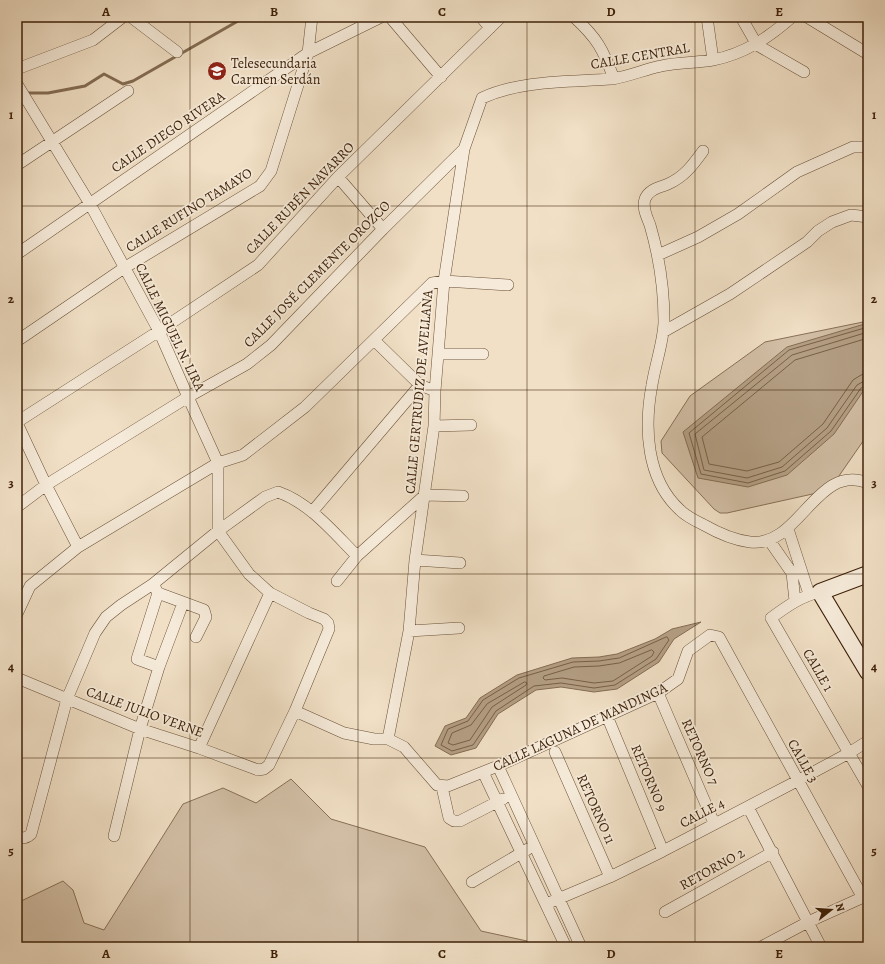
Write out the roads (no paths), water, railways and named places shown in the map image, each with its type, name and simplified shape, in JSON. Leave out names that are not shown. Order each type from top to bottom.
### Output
[{"type":"street","points":[[17,69],[93,40],[123,17]]},
{"type":"street","points":[[131,17],[177,52]]},
{"type":"street","name":"CALLE RUFINO TAMAYO","points":[[17,341],[124,268],[260,186],[271,172],[308,54],[312,17]]},
{"type":"street","name":"CALLE DIEGO RIVERA","points":[[17,254],[308,54],[381,17]]},
{"type":"street","points":[[390,17],[442,77]]},
{"type":"street","points":[[480,17],[490,28]]},
{"type":"street","name":"CALLE RUBÉN NAVARRO","points":[[17,423],[158,332],[258,265],[338,177],[442,77],[501,17]]},
{"type":"street","points":[[574,17],[591,33],[602,48],[614,79]]},
{"type":"street","points":[[707,17],[713,60]]},
{"type":"street","points":[[742,17],[757,45],[804,72]]},
{"type":"street","name":"CALLE CENTRAL","points":[[482,98],[492,93],[540,83],[614,79],[662,66],[713,60],[757,45],[776,32],[792,17]]},
{"type":"street","points":[[807,17],[868,54]]},
{"type":"street","name":"CALLE MIGUEL N. LIRA","points":[[17,84],[50,141],[90,204],[158,332],[218,463]]},
{"type":"street","points":[[17,165],[50,141],[128,90]]},
{"type":"street","name":"CALLE GERTRUDIZ DE AVELLANA","points":[[388,739],[409,631],[416,560],[434,426],[435,391],[444,281],[464,149],[482,98]]},
{"type":"street","points":[[658,255],[698,237],[738,214],[797,172],[853,147],[868,147]]},
{"type":"street","name":"CALLE JOSÉ CLEMENTE OROZCO","points":[[17,507],[46,485],[188,397],[248,364],[272,345],[383,229],[464,149]]},
{"type":"street","points":[[704,151],[689,170],[676,180],[652,190],[646,195],[644,210],[658,255],[664,322],[651,386],[648,423],[648,444],[659,480],[672,501],[680,510],[706,527],[743,541],[753,542],[769,540],[788,529],[824,489],[848,481],[860,480],[868,483]]},
{"type":"street","points":[[338,177],[383,229]]},
{"type":"street","points":[[662,332],[730,294],[807,242],[818,231],[832,222],[851,215],[868,217]]},
{"type":"street","points":[[17,614],[30,586],[78,547],[218,463],[243,455],[305,407],[425,289],[432,284],[444,281],[508,285]]},
{"type":"street","points":[[374,340],[420,385],[435,391]]},
{"type":"street","points":[[438,354],[483,354]]},
{"type":"street","points":[[312,512],[420,385]]},
{"type":"street","points":[[17,423],[46,485],[78,547]]},
{"type":"street","points":[[434,426],[471,425]]},
{"type":"street","points":[[218,463],[218,531],[249,574],[270,593],[324,619],[328,623],[329,629],[295,711],[344,733],[374,739],[388,739],[404,747],[432,782],[442,787],[449,818],[454,821],[460,821],[498,801],[511,796]]},
{"type":"street","points":[[22,837],[31,834],[66,699],[95,633],[106,617],[120,604],[156,588],[218,531],[265,497],[278,492],[288,496],[312,512],[357,556]]},
{"type":"street","points":[[337,582],[357,556],[425,495],[463,496]]},
{"type":"street","points":[[788,529],[796,571],[795,601]]},
{"type":"street","points":[[769,540],[815,593],[868,672]]},
{"type":"street","points":[[416,560],[460,563]]},
{"type":"street","points":[[815,593],[868,574]]},
{"type":"street","points":[[156,588],[183,603],[204,610],[206,613],[196,638]]},
{"type":"street","points":[[156,588],[137,659],[158,667]]},
{"type":"street","points":[[199,748],[270,593]]},
{"type":"street","name":"CALLE 1","points":[[815,593],[795,601],[770,618],[868,786]]},
{"type":"street","points":[[114,836],[140,729],[158,667],[183,603]]},
{"type":"street","points":[[409,631],[459,628]]},
{"type":"street","name":"CALLE LAGUNA DE MANDINGA","points":[[442,787],[498,766],[658,693],[678,679],[688,651],[710,635],[718,637]]},
{"type":"street","name":"CALLE 3","points":[[718,637],[797,781],[866,897]]},
{"type":"street","name":"CALLE JULIO VERNE","points":[[17,678],[140,729],[199,748],[258,770],[264,769],[269,765],[295,711]]},
{"type":"street","name":"RETORNO 7","points":[[658,693],[714,823]]},
{"type":"street","name":"RETORNO 9","points":[[607,716],[664,851]]},
{"type":"street","name":"CALLE 4","points":[[546,904],[610,877],[664,851],[714,823],[748,807],[849,753],[868,740]]},
{"type":"street","name":"RETORNO 11","points":[[555,752],[610,877]]},
{"type":"street","points":[[498,766],[581,947]]},
{"type":"street","points":[[483,772],[566,947]]},
{"type":"street","points":[[748,807],[773,852],[820,947]]},
{"type":"street","points":[[472,882],[534,846]]},
{"type":"street","name":"RETORNO 2","points":[[665,912],[773,852]]},
{"type":"street","points":[[761,947],[808,922],[866,897]]},
{"type":"water","points":[[868,323],[868,388],[864,390],[834,434],[787,475],[748,487],[698,478],[683,432],[787,347]]},
{"type":"water","points":[[701,622],[674,639],[659,662],[617,689],[594,692],[561,687],[536,690],[498,714],[476,748],[451,755],[435,746],[445,726],[466,718],[480,698],[517,675],[572,658],[599,657],[617,654],[655,639],[672,629]]},
{"type":"waterway","points":[[26,93],[48,93],[85,86],[104,74],[123,84],[133,81],[245,17]]},
{"type":"waterway","points":[[17,99],[21,95]]},
{"type":"place","name":"Telesecundaria Carmen Serdán","points":[[217,71]]}]
